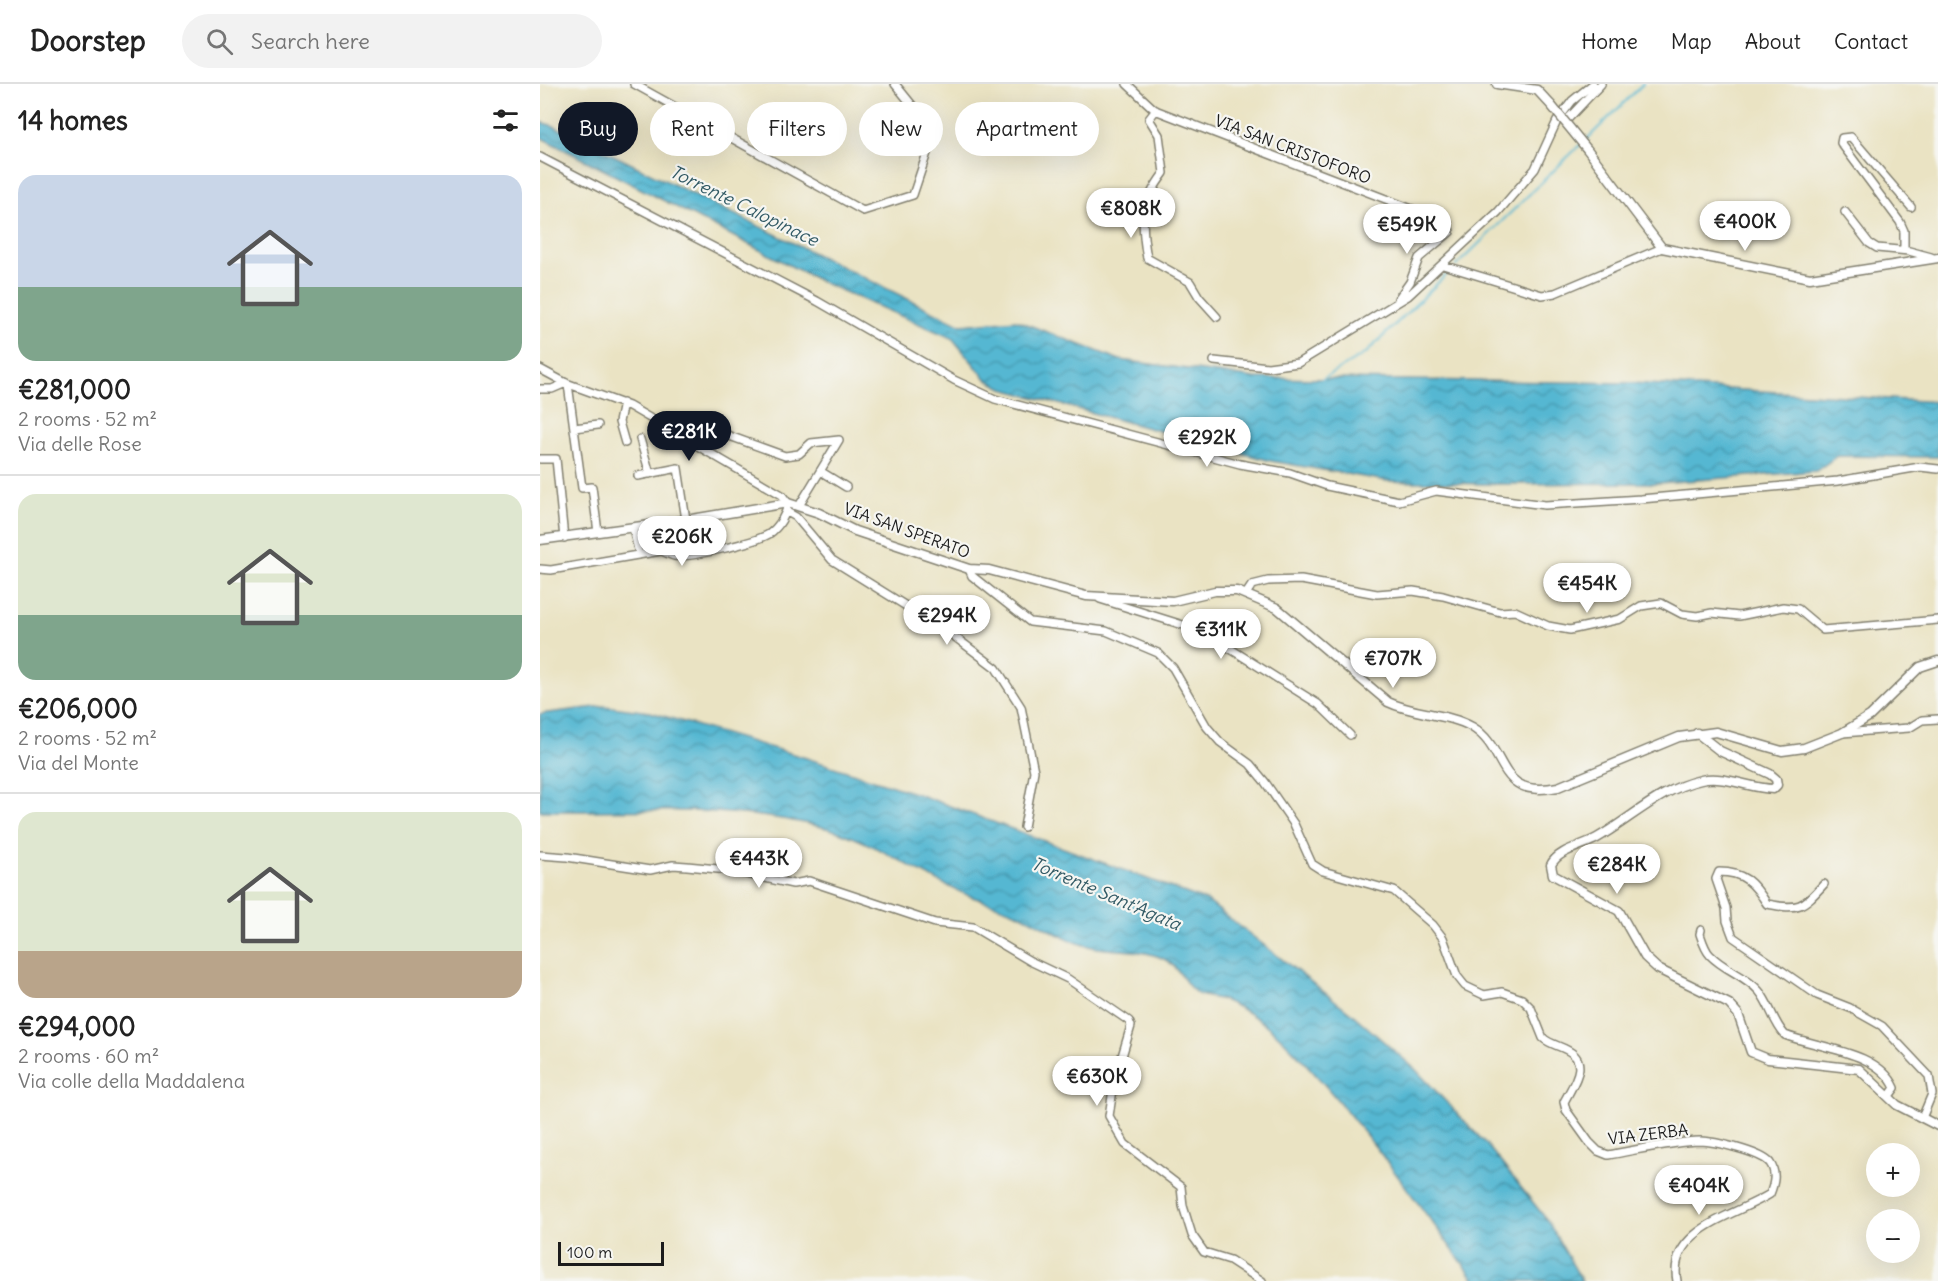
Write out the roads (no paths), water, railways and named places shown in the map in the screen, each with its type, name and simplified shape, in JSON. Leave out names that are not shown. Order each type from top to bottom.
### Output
[{"type":"street","points":[[634,84],[862,211],[914,195],[934,132],[895,84]]},
{"type":"street","name":"VIA SAN CRISTOFORO","points":[[1127,84],[1156,111],[1442,219],[1451,226],[1450,232],[1419,258],[1410,282],[1396,302]]},
{"type":"street","points":[[1497,84],[1537,90],[1587,149],[1662,248]]},
{"type":"street","points":[[1214,361],[1268,367],[1298,363],[1408,296],[1446,266],[1498,212],[1535,169],[1557,121],[1572,101],[1593,84]]},
{"type":"street","points":[[1565,122],[1601,84]]},
{"type":"street","points":[[1156,111],[1149,119],[1159,135],[1164,172],[1150,192],[1144,210],[1142,227],[1147,258],[1190,282],[1199,297],[1217,317]]},
{"type":"street","points":[[1904,250],[1904,231],[1900,222],[1841,143],[1842,138],[1851,137],[1911,207]]},
{"type":"street","points":[[540,157],[817,301],[954,380],[995,399],[1240,464],[1290,472],[1327,486],[1399,501],[1436,491],[1545,505],[1641,500],[1838,481],[1920,467],[1938,469]]},
{"type":"street","points":[[1845,212],[1869,243],[1877,248],[1904,250],[1934,257]]},
{"type":"street","points":[[1446,266],[1542,294],[1555,293],[1662,248],[1810,278],[1852,273],[1934,257]]},
{"type":"street","points":[[540,369],[567,384],[623,403],[782,495],[788,508],[832,560],[951,634],[996,668],[1021,707],[1034,771],[1024,827]]},
{"type":"street","points":[[540,389],[552,389],[567,384]]},
{"type":"street","points":[[567,384],[582,488],[592,487],[598,532]]},
{"type":"street","points":[[623,403],[619,422],[625,442]]},
{"type":"street","points":[[574,428],[598,425]]},
{"type":"street","points":[[700,447],[709,432],[713,430],[784,456],[799,454],[811,443],[839,440],[799,506]]},
{"type":"street","points":[[640,440],[650,474]]},
{"type":"street","points":[[540,459],[556,459],[564,538]]},
{"type":"street","points":[[638,476],[678,468],[686,520]]},
{"type":"street","points":[[820,471],[846,487]]},
{"type":"street","name":"VIA SAN SPERATO","points":[[788,508],[799,506],[855,531],[969,568],[989,570],[1088,596],[1173,601],[1215,591],[1237,591],[1246,594]]},
{"type":"street","points":[[540,540],[788,508]]},
{"type":"street","points":[[540,569],[551,570],[661,551],[675,556],[716,550],[767,535],[776,528],[788,508]]},
{"type":"street","points":[[633,528],[639,554]]},
{"type":"street","name":"VIA ZERBA","points":[[969,568],[972,576],[1030,622],[1106,631],[1158,653],[1173,668],[1207,727],[1220,742],[1250,764],[1266,782],[1294,824],[1312,864],[1323,871],[1394,891],[1433,925],[1443,938],[1457,976],[1465,986],[1484,995],[1502,992],[1522,999],[1531,1008],[1543,1038],[1575,1054],[1580,1062],[1580,1072],[1564,1102],[1566,1110],[1598,1151],[1608,1155],[1685,1143],[1712,1142],[1756,1155],[1769,1162],[1774,1171],[1774,1183],[1770,1194],[1703,1227],[1691,1237],[1676,1264],[1677,1281]]},
{"type":"street","points":[[1938,620],[1823,630],[1798,609],[1783,607],[1739,616],[1712,613],[1697,616],[1683,614],[1661,603],[1641,606],[1620,619],[1570,630],[1548,626],[1515,611],[1500,612],[1443,596],[1413,591],[1377,594],[1302,580],[1252,585],[1246,594],[1277,609],[1388,702],[1407,711],[1458,720],[1473,728],[1484,738],[1506,774],[1524,787],[1539,791],[1558,787],[1679,737],[1697,733],[1727,734],[1782,751],[1804,748],[1842,733],[1870,716],[1920,667],[1938,661]]},
{"type":"street","points":[[1088,596],[1202,632],[1318,704],[1350,735]]},
{"type":"street","points":[[1842,733],[1909,728],[1922,720],[1938,719]]},
{"type":"street","points":[[1697,733],[1720,751],[1770,774],[1776,779],[1777,785],[1773,789],[1763,789],[1719,780],[1703,780],[1679,787],[1653,800],[1597,838],[1555,858],[1551,865],[1554,875],[1619,911],[1645,957],[1658,969],[1729,1004],[1738,1014],[1751,1052],[1768,1059],[1859,1069],[1897,1105],[1938,1126]]},
{"type":"street","points":[[540,855],[650,870],[673,865],[728,870],[793,884],[809,881],[935,922],[973,927],[1030,961],[1068,979],[1103,1001],[1129,1021],[1131,1026],[1109,1108],[1113,1126],[1125,1144],[1181,1187],[1183,1206],[1192,1234],[1204,1252],[1230,1260],[1262,1281]]},
{"type":"street","points":[[1824,884],[1805,905],[1790,908],[1767,903],[1752,883],[1734,872],[1719,872],[1716,879],[1733,937],[1817,995],[1850,1008],[1882,1026],[1929,1076],[1932,1094],[1922,1118]]},
{"type":"street","points":[[1701,930],[1700,934],[1709,954],[1746,978],[1760,992],[1785,1035],[1853,1055],[1878,1068],[1891,1078],[1895,1088],[1888,1096]]},
{"type":"water","points":[[540,122],[558,128],[558,146],[540,137]]},
{"type":"water","points":[[577,156],[615,156],[961,325],[1016,320],[1120,360],[1255,378],[1631,383],[1938,402],[1938,457],[1837,456],[1816,471],[1658,483],[1486,484],[1387,481],[1271,461],[1007,390],[987,380],[952,338],[824,283]]},
{"type":"water","name":"Torrente Sant'Agata","points":[[604,706],[650,712],[803,757],[920,795],[1207,901],[1351,1013],[1415,1069],[1487,1145],[1547,1220],[1582,1281],[1476,1281],[1363,1131],[1289,1046],[1251,1014],[1222,1000],[1198,994],[1175,967],[1164,959],[1147,953],[1083,945],[1017,913],[970,896],[857,839],[818,826],[784,819],[714,812],[540,811],[540,714]]},
{"type":"waterway","points":[[1585,141],[1643,84]]},
{"type":"waterway","points":[[1456,266],[1581,144]]},
{"type":"waterway","points":[[1321,380],[1366,353],[1451,270]]},
{"type":"water label","name":"Torrente Calopinace","points":[[744,206]]}]
